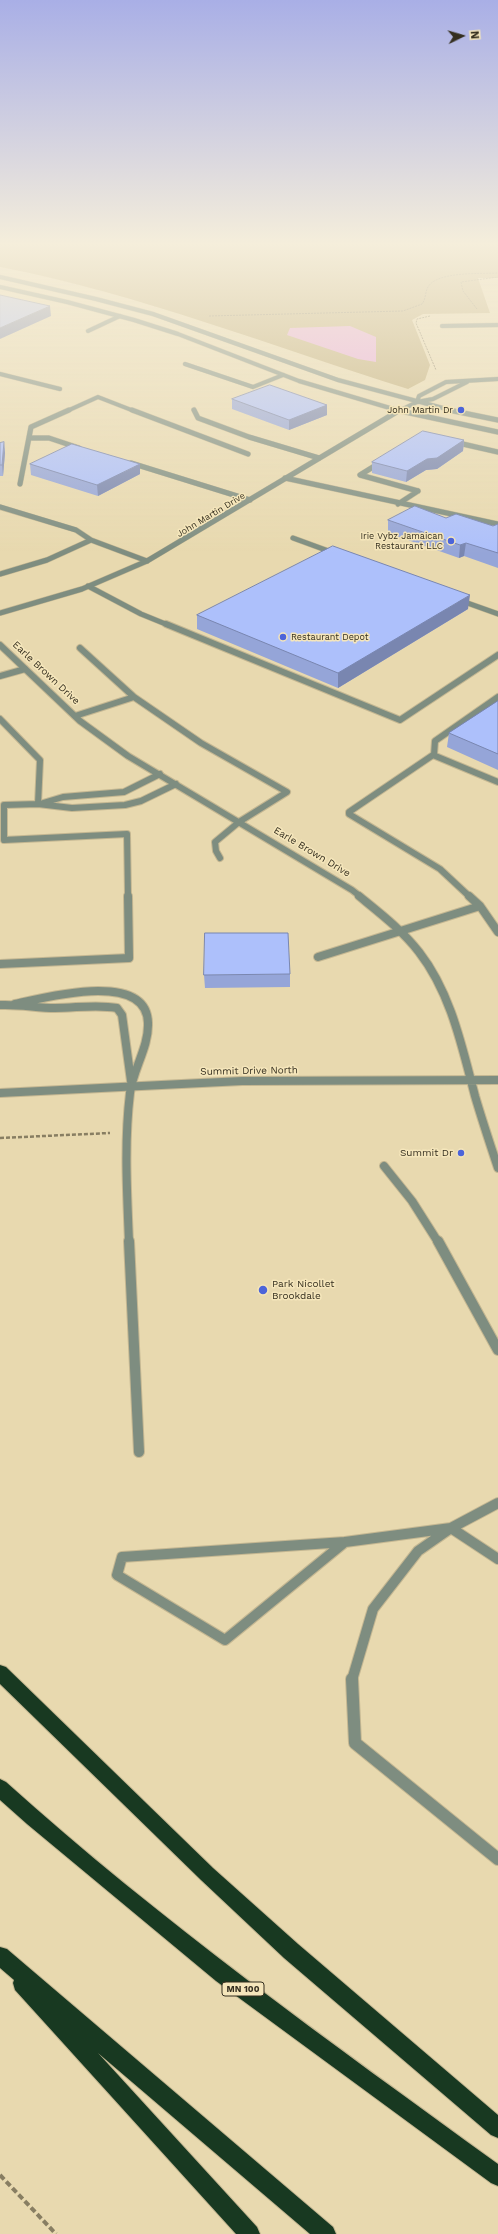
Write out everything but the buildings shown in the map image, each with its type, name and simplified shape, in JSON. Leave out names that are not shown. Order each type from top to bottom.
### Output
[{"type":"highway","points":[[0,1673],[207,1874],[292,1952],[498,2128]]},
{"type":"highway","name":"MN 100","points":[[0,1788],[33,1818],[223,1974],[327,2052],[498,2176]]},
{"type":"highway","points":[[0,1956],[326,2234]]},
{"type":"highway","points":[[0,1959],[250,2234]]},
{"type":"street","points":[[207,345],[283,375],[351,397],[400,410],[498,432]]},
{"type":"street","points":[[242,345],[316,373],[417,402],[498,420]]},
{"type":"street","points":[[185,364],[253,387],[283,375]]},
{"type":"street","points":[[0,374],[60,389]]},
{"type":"street","points":[[417,402],[419,396],[439,385],[456,381],[467,382],[498,379]]},
{"type":"street","points":[[417,402],[433,400],[467,382]]},
{"type":"street","points":[[20,484],[31,427],[98,397],[248,454]]},
{"type":"street","name":"John Martin Drive","points":[[0,613],[88,586],[147,561],[400,410],[417,402]]},
{"type":"street","points":[[194,410],[198,418],[249,437],[319,458]]},
{"type":"street","points":[[29,438],[49,438],[85,450]]},
{"type":"street","points":[[447,440],[498,452]]},
{"type":"street","points":[[385,459],[360,475],[418,491],[398,504]]},
{"type":"street","points":[[122,460],[250,500]]},
{"type":"street","points":[[285,478],[398,504],[498,524]]},
{"type":"street","points":[[0,507],[76,530],[91,540],[147,561]]},
{"type":"street","points":[[293,538],[337,554]]},
{"type":"street","points":[[1,573],[16,571],[91,540]]},
{"type":"street","points":[[88,586],[141,614],[400,720],[498,655]]},
{"type":"street","points":[[454,598],[498,614]]},
{"type":"street","name":"Earle Brown Drive","points":[[0,645],[75,716],[128,756],[352,890],[400,930],[420,953],[441,989],[456,1026],[470,1079],[498,1168]]},
{"type":"street","points":[[80,648],[134,697],[200,743],[287,792],[239,822],[215,842],[216,851],[220,858]]},
{"type":"street","points":[[0,676],[25,669]]},
{"type":"street","points":[[75,716],[134,697]]},
{"type":"street","points":[[434,755],[435,741],[498,697]]},
{"type":"street","points":[[0,719],[40,760],[38,804]]},
{"type":"street","points":[[434,755],[498,782]]},
{"type":"street","points":[[434,755],[349,814],[440,869],[480,906],[498,932]]},
{"type":"street","points":[[38,804],[63,797],[124,792],[135,789],[160,774]]},
{"type":"street","points":[[0,964],[129,958],[126,834],[4,840],[2,805],[38,804],[72,808],[125,805],[141,801],[176,784]]},
{"type":"street","points":[[318,957],[480,906]]},
{"type":"street","points":[[0,1005],[15,1004],[52,996],[116,992],[131,994],[141,1001],[148,1014],[149,1027],[131,1085]]},
{"type":"street","points":[[15,1004],[54,1008],[108,1006],[117,1008],[122,1015],[131,1085],[127,1133],[126,1180],[140,1452]]},
{"type":"street","name":"Summit Drive North","points":[[0,1093],[131,1085],[242,1081],[498,1080]]},
{"type":"street","points":[[384,1166],[412,1201],[450,1259],[498,1350]]},
{"type":"street","points":[[498,1503],[450,1528],[418,1551],[373,1609],[352,1676],[356,1743],[498,1859]]},
{"type":"street","points":[[345,1542],[225,1640],[117,1575],[122,1557],[345,1542],[450,1528],[498,1558]]},
{"type":"path","points":[[426,345],[435,364],[436,372]]},
{"type":"path","points":[[0,1138],[127,1133]]},
{"type":"path","points":[[0,2175],[56,2234]]},
{"type":"shaded area","points":[[275,345],[422,345],[430,365],[425,380],[408,389]]},
{"type":"shaded area","points":[[317,345],[376,345],[376,362],[358,359]]},
{"type":"place","name":"John Martin Dr","points":[[461,410]]},
{"type":"place","name":"Irie Vybz Jamaican Restaurant LLC","points":[[451,541]]},
{"type":"place","name":"Restaurant Depot","points":[[283,637]]},
{"type":"place","name":"Summit Dr","points":[[461,1153]]},
{"type":"place","name":"Park Nicollet Brookdale","points":[[263,1290]]}]
